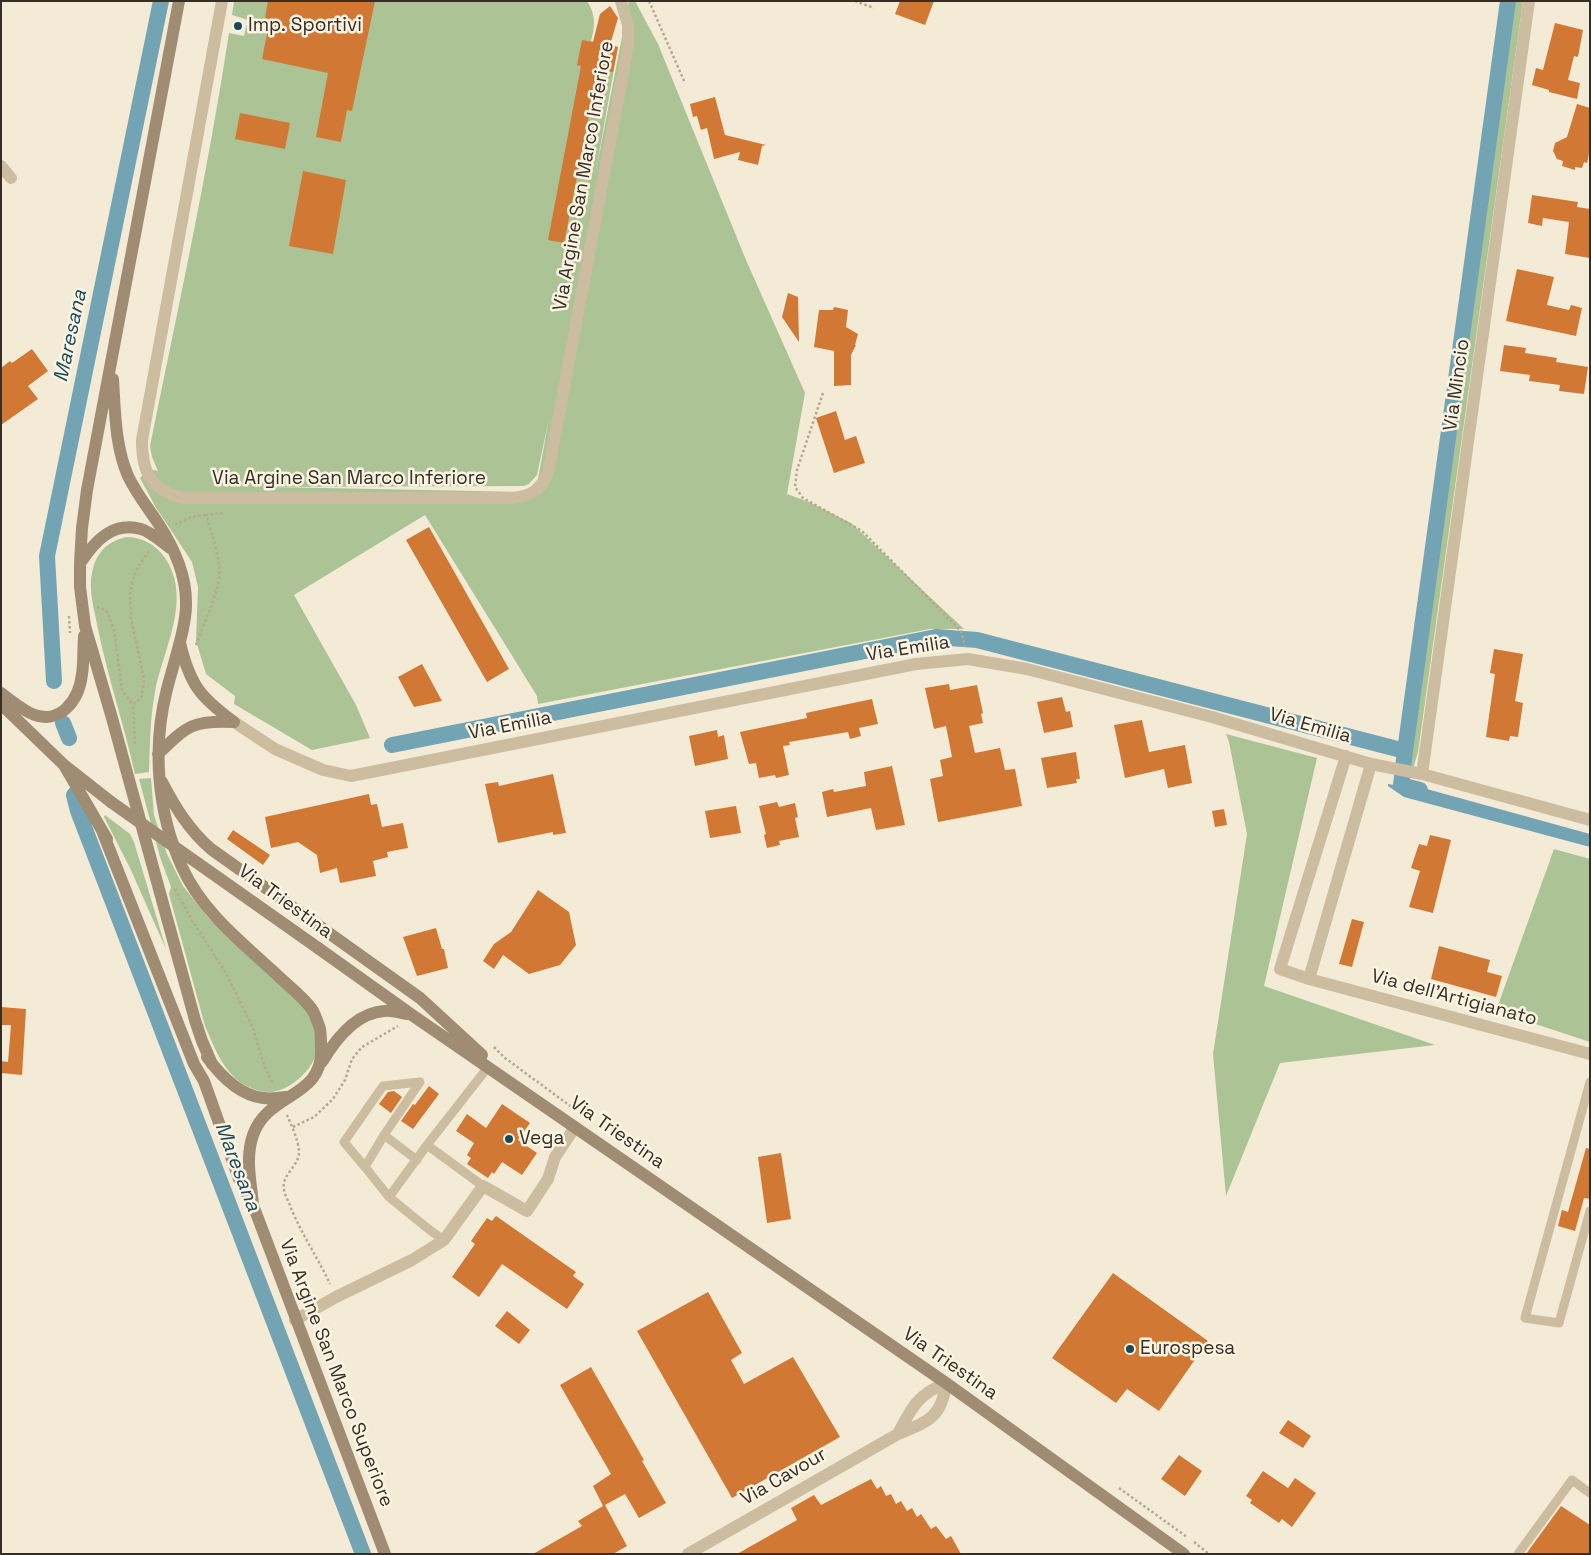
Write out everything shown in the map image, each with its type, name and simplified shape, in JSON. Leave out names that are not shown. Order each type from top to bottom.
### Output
[{"type":"street","points":[[180,1],[87,490],[82,528],[80,587],[85,626],[202,1045],[204,1081]]},
{"type":"street","name":"Via Argine San Marco Inferiore","points":[[222,1],[142,440],[142,458],[147,475],[158,488],[182,498],[512,498],[536,492],[544,483],[548,474],[628,48],[628,25],[621,1]]},
{"type":"street","name":"Via Mincio","points":[[1422,774],[1528,1]]},
{"type":"street","points":[[1,166],[10,178]]},
{"type":"street","points":[[112,363],[115,420],[120,451],[128,476],[160,526],[180,566],[186,602],[180,639],[163,703],[158,754],[161,802],[171,841],[184,871],[196,892],[209,909],[312,1009],[320,1031],[322,1056],[320,1066]]},
{"type":"street","points":[[80,563],[98,540],[117,528],[142,529],[172,550]]},
{"type":"street","points":[[1,693],[32,714],[56,716],[67,710],[74,699],[82,676],[85,626]]},
{"type":"street","points":[[180,639],[184,662],[192,682],[211,705],[234,722]]},
{"type":"street","name":"Via Emilia","points":[[234,722],[275,749],[323,770],[351,776],[916,664],[968,659],[1027,669],[1212,717],[1372,764],[1422,774],[1590,820]]},
{"type":"street","name":"Via Triestina","points":[[1,704],[64,765],[111,802],[412,1015],[946,1383],[1184,1554]]},
{"type":"street","points":[[158,754],[181,732],[199,723],[216,721],[234,722]]},
{"type":"street","name":"Via dell'Artigianato","points":[[1346,756],[1280,969],[1309,979],[1590,1054]]},
{"type":"street","points":[[1309,979],[1372,764]]},
{"type":"street","points":[[64,765],[127,875],[188,1025],[212,1064],[224,1078],[252,1096],[265,1098],[286,1097]]},
{"type":"street","points":[[160,778],[182,818],[211,849],[420,998],[517,1088]]},
{"type":"street","points":[[103,833],[194,1064],[204,1081],[239,1179],[253,1205]]},
{"type":"street","points":[[253,1205],[249,1152],[253,1134],[262,1119],[286,1097],[310,1083],[332,1045],[344,1032],[361,1019],[383,1011],[412,1015]]},
{"type":"street","points":[[295,1320],[336,1297],[412,1260],[444,1240],[483,1186],[527,1211],[548,1179],[555,1157],[575,1127]]},
{"type":"street","name":"Via Argine San Marco Superiore","points":[[253,1205],[385,1554]]},
{"type":"street","points":[[898,1434],[920,1397],[931,1389],[946,1383]]},
{"type":"street","name":"Via Cavour","points":[[688,1554],[898,1434],[922,1424],[938,1410],[944,1396],[946,1383]]},
{"type":"lane","points":[[389,1197],[488,1067]]},
{"type":"lane","points":[[365,1167],[420,1082],[383,1086],[344,1142],[389,1197],[444,1240]]},
{"type":"lane","points":[[1590,1082],[1525,1318],[1558,1323],[1590,1211]]},
{"type":"lane","points":[[384,1135],[417,1160]]},
{"type":"lane","points":[[428,1145],[483,1186]]},
{"type":"lane","points":[[1518,1554],[1572,1480],[1590,1493]]},
{"type":"path","points":[[649,1],[685,83]]},
{"type":"path","points":[[855,1],[874,8]]},
{"type":"path","points":[[823,393],[798,470],[795,488],[802,498],[862,531],[962,631]]},
{"type":"path","points":[[171,528],[191,516],[226,513]]},
{"type":"path","points":[[195,647],[213,600],[219,578],[217,557],[206,515]]},
{"type":"path","points":[[293,1127],[314,1116],[333,1099],[345,1080],[352,1059],[362,1047],[398,1026]]},
{"type":"path","points":[[286,1113],[293,1127],[299,1152],[294,1166],[283,1181],[284,1192],[298,1227],[320,1262],[336,1297]]},
{"type":"green space","points":[[234,1],[587,1],[594,21],[591,41],[618,47],[595,176],[629,1],[635,1],[658,44],[746,260],[805,393],[787,494],[809,502],[851,523],[964,629],[930,629],[538,704],[537,696],[425,515],[294,595],[356,705],[370,738],[312,750],[234,704],[235,696],[206,674],[196,641],[198,587],[192,562],[155,506],[140,478],[145,473],[154,470],[158,471],[150,446],[202,188],[229,33],[244,36],[248,20],[232,15]],"holes":[[[549,419],[538,479],[526,492],[271,487],[524,486],[529,484],[537,475]]]},
{"type":"green space","points":[[1513,1],[1523,1],[1418,752],[1412,772],[1407,771]]},
{"type":"green space","points":[[127,537],[149,543],[161,553],[173,574],[176,590],[174,624],[153,702],[149,772],[135,774],[102,647],[92,601],[91,587],[92,573],[100,554],[108,545]]},
{"type":"green space","points":[[1226,734],[1317,758],[1264,986],[1435,1045],[1280,1063],[1226,1196],[1213,1054],[1247,834]]},
{"type":"green space","points":[[151,778],[154,815],[167,854],[183,886],[209,919],[296,999],[310,1016],[315,1035],[315,1058],[300,1078],[278,1091],[267,1092],[257,1090],[242,1084],[235,1078],[217,1054],[205,1026],[169,894],[171,887],[160,857],[139,779]]},
{"type":"green space","points":[[105,815],[130,834],[134,842],[166,949],[130,868],[104,817]]},
{"type":"green space","points":[[1554,849],[1590,859],[1590,1042],[1496,1011]]},
{"type":"water","points":[[1394,780],[1590,834],[1590,847],[1404,797],[1388,786],[1388,784],[1394,785]]},
{"type":"building","points":[[268,1],[375,1],[352,111],[347,110],[341,142],[316,137],[328,73],[262,59],[270,19],[265,18]]},
{"type":"building","points":[[900,1],[934,1],[925,25],[895,14]]},
{"type":"building","points":[[610,6],[618,18],[610,45],[618,47],[613,72],[598,69],[564,243],[548,240],[581,66],[577,65],[582,40],[593,42],[600,14]]},
{"type":"building","points":[[1555,23],[1583,30],[1578,57],[1574,56],[1568,80],[1580,83],[1577,99],[1549,92],[1549,90],[1532,85],[1536,68],[1543,70]]},
{"type":"building","points":[[715,97],[725,135],[766,145],[762,146],[758,165],[738,160],[740,152],[714,159],[707,128],[701,130],[697,116],[693,117],[690,104]]},
{"type":"building","points":[[1577,104],[1590,108],[1590,149],[1587,163],[1584,162],[1582,168],[1575,167],[1575,170],[1562,166],[1563,161],[1557,159],[1553,151],[1555,143],[1567,137]]},
{"type":"building","points":[[240,113],[290,123],[285,149],[235,139]]},
{"type":"building","points":[[303,171],[346,180],[333,254],[289,246]]},
{"type":"building","points":[[1532,195],[1578,202],[1577,207],[1590,209],[1590,258],[1565,254],[1569,222],[1543,218],[1542,226],[1528,223]]},
{"type":"building","points":[[1517,269],[1554,277],[1547,305],[1569,310],[1571,305],[1582,308],[1576,336],[1506,321]]},
{"type":"building","points":[[788,293],[798,297],[799,342],[782,317]]},
{"type":"building","points":[[834,307],[848,310],[846,327],[858,334],[856,345],[851,355],[851,385],[834,386],[834,351],[814,347],[819,310],[833,310]]},
{"type":"building","points":[[1504,345],[1526,348],[1525,353],[1557,358],[1556,362],[1588,367],[1584,394],[1559,391],[1560,385],[1529,381],[1530,375],[1500,371]]},
{"type":"building","points":[[32,349],[48,371],[28,386],[38,399],[1,425],[1,368]]},
{"type":"building","points":[[836,411],[845,440],[856,436],[865,463],[834,473],[816,418]]},
{"type":"building","points":[[429,527],[509,669],[487,682],[406,540]]},
{"type":"building","points":[[1494,649],[1523,654],[1515,701],[1523,703],[1518,737],[1510,736],[1509,741],[1486,737],[1495,674],[1490,673]]},
{"type":"building","points":[[422,664],[442,701],[414,707],[398,677]]},
{"type":"building","points":[[949,684],[950,690],[977,685],[983,713],[981,714],[983,723],[969,726],[975,753],[1000,748],[1005,770],[1015,769],[1022,806],[938,822],[930,779],[943,776],[940,760],[952,757],[946,726],[934,729],[925,688]]},
{"type":"building","points":[[1062,697],[1066,712],[1070,711],[1073,727],[1044,733],[1037,702]]},
{"type":"building","points":[[872,699],[878,724],[859,728],[861,736],[850,739],[848,732],[789,742],[790,745],[783,746],[789,775],[776,778],[775,775],[759,778],[756,763],[749,764],[740,732],[807,718],[806,713]]},
{"type":"building","points":[[1142,720],[1149,752],[1185,745],[1192,783],[1168,788],[1164,769],[1125,778],[1114,725]]},
{"type":"building","points":[[717,730],[718,737],[724,735],[728,759],[695,766],[689,736]]},
{"type":"building","points":[[1076,752],[1080,779],[1076,779],[1077,783],[1047,788],[1041,758]]},
{"type":"building","points":[[892,766],[905,825],[876,830],[871,808],[827,817],[822,792],[833,789],[834,792],[866,786],[864,772]]},
{"type":"building","points":[[553,774],[566,833],[553,835],[553,832],[498,843],[485,784],[498,782],[499,786]]},
{"type":"building","points":[[369,794],[371,805],[377,804],[382,827],[403,823],[408,848],[387,852],[388,857],[373,861],[376,876],[340,883],[337,868],[320,873],[317,855],[298,842],[271,848],[265,817]]},
{"type":"building","points":[[777,802],[779,807],[795,803],[798,817],[795,818],[799,837],[779,841],[780,845],[767,848],[764,835],[766,834],[759,806]]},
{"type":"building","points":[[736,806],[741,833],[710,838],[705,811]]},
{"type":"building","points":[[1224,809],[1227,825],[1215,827],[1212,811]]},
{"type":"building","points":[[233,830],[270,855],[263,865],[227,839]]},
{"type":"building","points":[[1430,835],[1451,840],[1433,913],[1409,907],[1420,871],[1411,868],[1419,844],[1427,846]]},
{"type":"building","points":[[538,890],[569,912],[576,945],[560,965],[529,974],[503,955],[494,969],[483,961],[494,944],[511,932]]},
{"type":"building","points":[[1352,919],[1364,922],[1352,967],[1339,964]]},
{"type":"building","points":[[436,928],[442,949],[444,949],[448,968],[417,976],[403,937]]},
{"type":"building","points":[[1439,946],[1490,960],[1487,972],[1502,976],[1496,997],[1431,979]]},
{"type":"building","points":[[1,1007],[26,1009],[22,1075],[1,1073],[1,1061],[8,1062],[11,1025],[1,1025]]},
{"type":"building","points":[[429,1086],[439,1094],[413,1129],[401,1121]]},
{"type":"building","points":[[394,1091],[402,1097],[391,1113],[379,1104],[388,1092]]},
{"type":"building","points":[[502,1104],[530,1123],[518,1140],[537,1153],[522,1175],[502,1162],[494,1174],[492,1172],[488,1178],[467,1164],[471,1158],[467,1155],[474,1143],[456,1131],[467,1114],[486,1128]]},
{"type":"building","points":[[1586,1148],[1590,1149],[1590,1199],[1584,1198],[1575,1231],[1558,1226],[1562,1210],[1568,1212]]},
{"type":"building","points":[[781,1153],[791,1219],[767,1223],[758,1157]]},
{"type":"building","points":[[496,1216],[576,1272],[573,1276],[584,1284],[567,1309],[502,1264],[479,1297],[452,1277],[475,1244],[471,1241],[487,1218],[492,1221]]},
{"type":"building","name":"Eurospesa","points":[[1113,1273],[1208,1341],[1159,1411],[1127,1389],[1116,1403],[1052,1358]]},
{"type":"building","points":[[708,1292],[742,1353],[731,1360],[744,1384],[793,1357],[840,1437],[732,1498],[637,1331]]},
{"type":"building","points":[[507,1311],[530,1330],[519,1344],[495,1326]]},
{"type":"building","points":[[591,1367],[644,1460],[642,1461],[666,1503],[639,1518],[625,1494],[605,1505],[627,1546],[613,1554],[533,1554],[582,1526],[578,1521],[603,1506],[593,1486],[611,1474],[560,1385]]},
{"type":"building","points":[[1288,1420],[1311,1436],[1303,1448],[1279,1433]]},
{"type":"building","points":[[1179,1455],[1202,1471],[1185,1496],[1161,1479]]},
{"type":"building","points":[[1263,1471],[1288,1488],[1295,1478],[1316,1493],[1292,1527],[1282,1519],[1279,1523],[1250,1503],[1252,1500],[1246,1496]]},
{"type":"building","points":[[871,1479],[877,1489],[881,1486],[886,1496],[891,1494],[896,1504],[901,1501],[907,1511],[912,1508],[917,1517],[921,1514],[931,1529],[936,1526],[946,1539],[951,1536],[961,1554],[737,1554],[797,1520],[791,1508],[814,1495],[821,1505]]},
{"type":"building","points":[[1561,1506],[1590,1525],[1590,1554],[1526,1554]]},
{"type":"waterway","name":"Maresana","points":[[54,681],[47,556],[161,1]]},
{"type":"waterway","points":[[1420,790],[1401,785],[1508,1]]},
{"type":"waterway","points":[[392,745],[936,637],[977,640],[1405,751]]},
{"type":"waterway","name":"Maresana","points":[[63,723],[69,738]]},
{"type":"waterway","name":"Maresana","points":[[74,795],[78,811],[363,1554]]},
{"type":"place","name":"Imp. Sportivi","points":[[238,26]]},
{"type":"place","name":"Vega","points":[[509,1139]]},
{"type":"place","name":"Eurospesa","points":[[1130,1349]]}]
